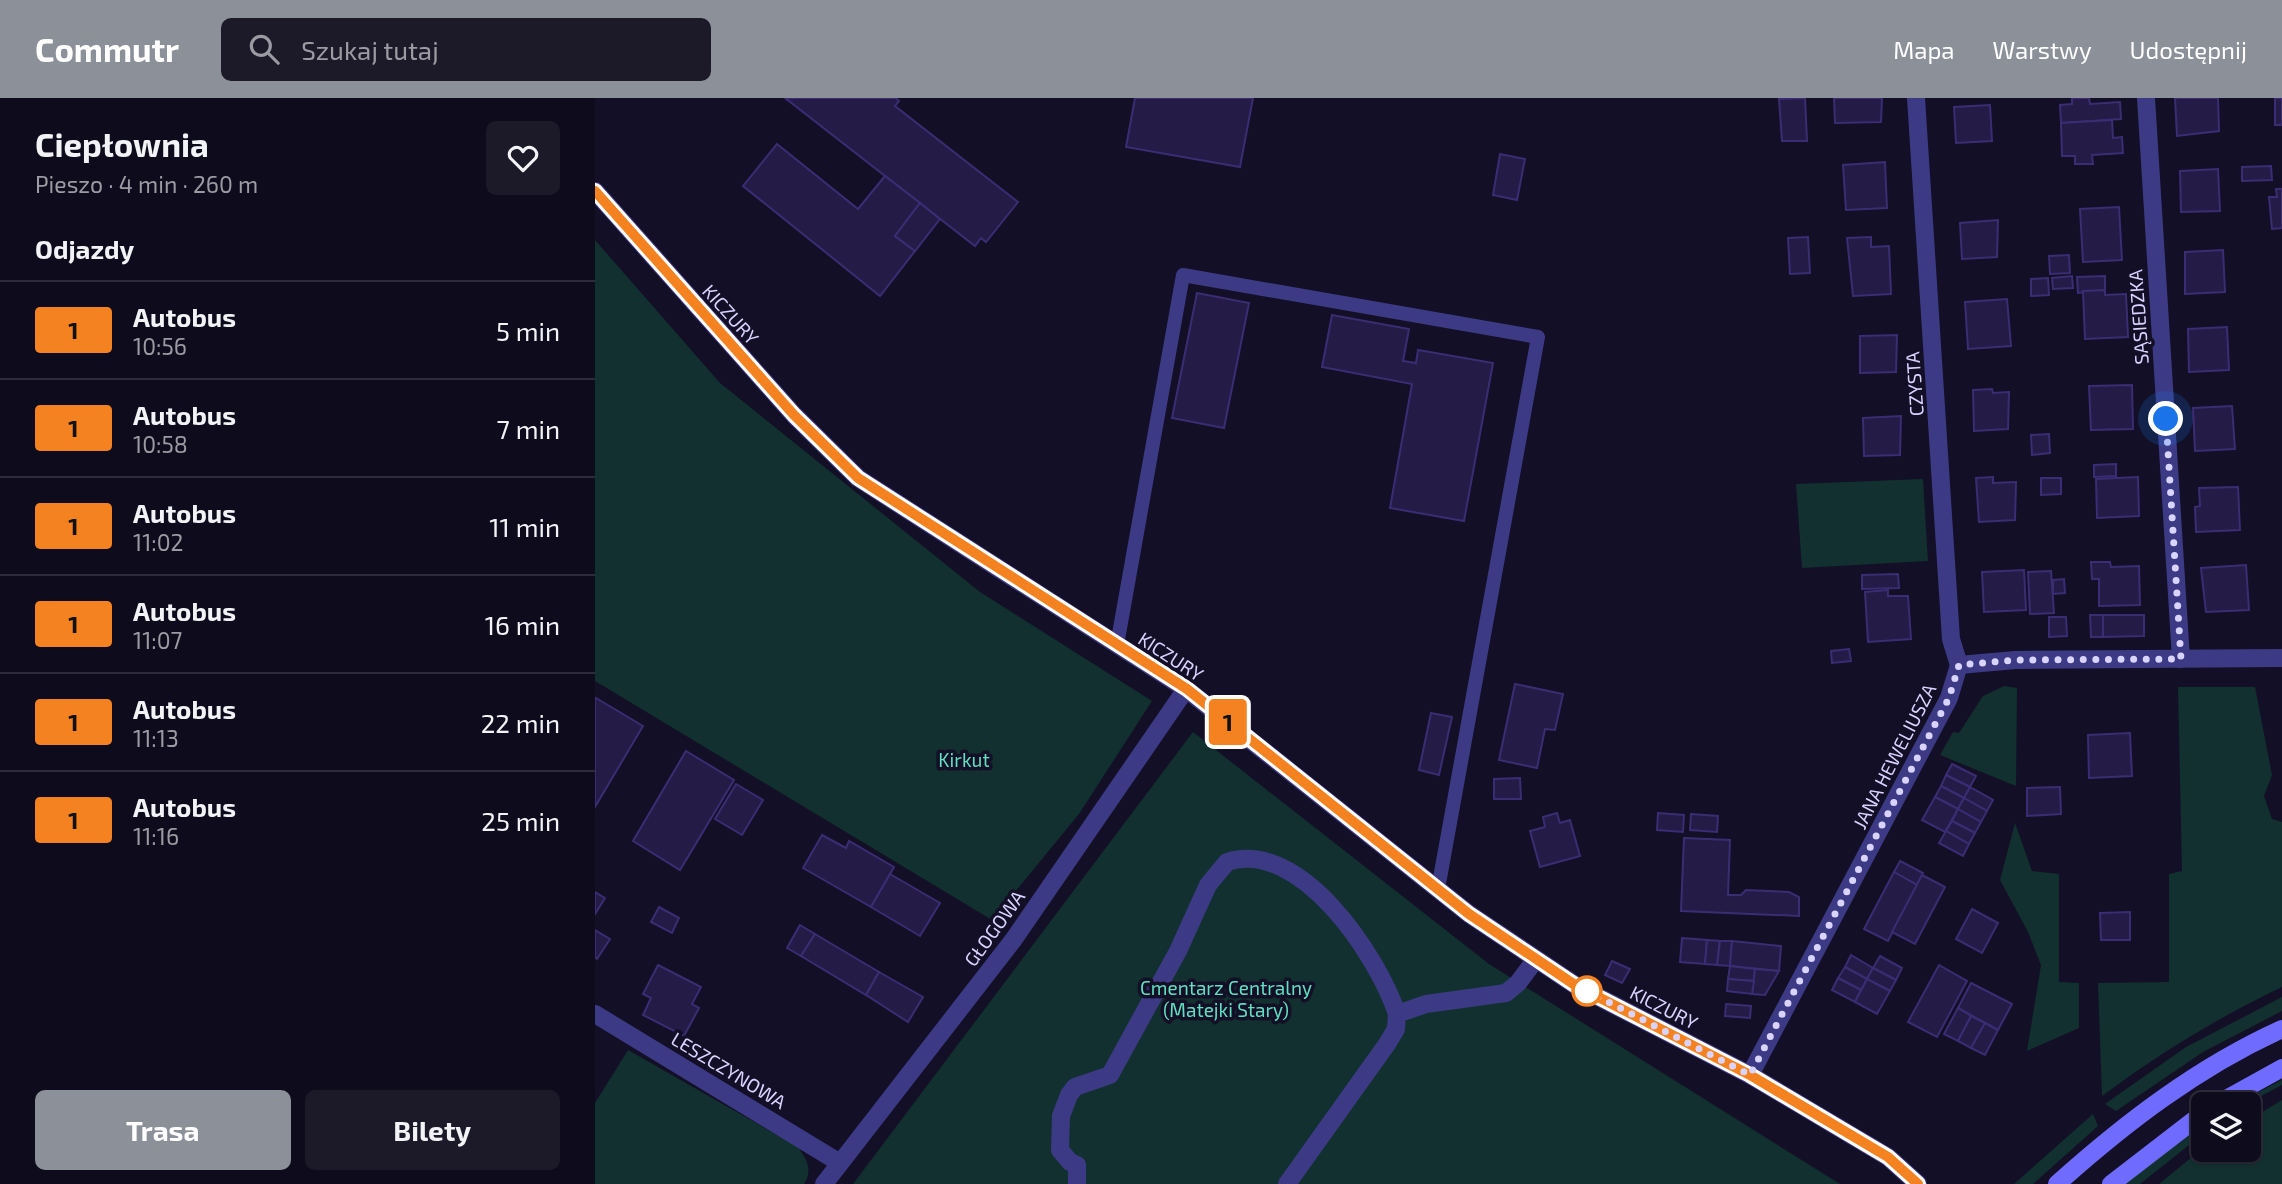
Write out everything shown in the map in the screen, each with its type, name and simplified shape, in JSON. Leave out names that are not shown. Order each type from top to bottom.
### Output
[{"type":"main road","points":[[2057,1184],[2110,1136],[2170,1092],[2282,1029]]},
{"type":"main road","points":[[2239,1092],[2282,1068]]},
{"type":"main road","points":[[2111,1184],[2191,1122]]},
{"type":"street","name":"CZYSTA","points":[[1916,98],[1951,639],[1959,665]]},
{"type":"street","name":"SĄSIEDZKA","points":[[2146,98],[2181,659]]},
{"type":"street","name":"KICZURY","points":[[595,191],[794,415],[858,478],[1187,689],[1437,889],[1575,985],[1750,1075],[1888,1157],[1918,1184]]},
{"type":"street","points":[[1959,665],[2015,660],[2282,658]]},
{"type":"street","name":"JANA HEWELIUSZA","points":[[1750,1075],[1949,698],[1959,665]]},
{"type":"street","name":"GŁOGOWA","points":[[824,1184],[1014,939],[1187,689]]},
{"type":"street","points":[[1077,1184],[1077,1165],[1070,1162],[1061,1150],[1063,1106],[1075,1087],[1110,1075],[1178,951],[1208,885],[1227,862],[1260,858],[1273,863],[1309,887],[1340,916],[1362,942],[1380,971],[1397,1014],[1396,1029],[1386,1046],[1287,1184]]},
{"type":"street","points":[[1397,1014],[1426,1004],[1506,993],[1518,983],[1536,959]]},
{"type":"street","name":"LESZCZYNOWA","points":[[595,1014],[840,1163]]},
{"type":"lane","points":[[1117,646],[1183,275],[1538,337],[1437,889]]},
{"type":"green space","name":"Kirkut","points":[[595,240],[720,383],[980,592],[1152,701],[1079,814],[992,920],[595,681]]},
{"type":"green space","points":[[1923,479],[1928,561],[1802,568],[1796,484]]},
{"type":"green space","points":[[2004,686],[2017,688],[2016,786],[1940,755],[1953,732],[1959,733],[1983,696]]},
{"type":"green space","points":[[2178,687],[2255,687],[2272,775],[2264,796],[2272,819],[2282,822],[2282,987],[2189,1037],[2102,1096],[2098,983],[2169,982],[2169,874],[2182,871]]},
{"type":"green space","name":"Cmentarz Centralny (Matejki Stary)","points":[[1193,732],[1489,964],[1840,1184],[853,1184]]},
{"type":"green space","points":[[2015,823],[2032,871],[2059,874],[2059,982],[2079,983],[2079,1028],[2027,1051],[2041,965],[2028,932],[2000,880]]},
{"type":"green space","points":[[2282,997],[2282,1011],[2203,1052],[2116,1111],[2105,1104],[2186,1047]]},
{"type":"green space","points":[[628,1050],[798,1147],[808,1165],[804,1184],[595,1184],[595,1103]]},
{"type":"green space","points":[[2282,1080],[2282,1085],[2261,1096],[2261,1092],[2258,1092]]},
{"type":"green space","points":[[2282,1100],[2282,1184],[2159,1184],[2191,1158],[2191,1162],[2261,1162],[2261,1113]]},
{"type":"green space","points":[[2093,1114],[2098,1126],[2033,1184],[2014,1184]]},
{"type":"green space","points":[[2191,1134],[2191,1144],[2140,1184],[2124,1184]]},
{"type":"building","points":[[785,98],[896,98],[899,101],[895,106],[1018,202],[986,242],[981,238],[975,246]]},
{"type":"building","points":[[1135,98],[1253,98],[1240,167],[1126,147]]},
{"type":"building","points":[[1805,98],[1807,141],[1782,141],[1779,99]]},
{"type":"building","points":[[1834,98],[1882,98],[1881,122],[1835,123]]},
{"type":"building","points":[[2072,98],[2089,98],[2090,104],[2120,102],[2121,119],[2061,123],[2060,105],[2072,104]]},
{"type":"building","points":[[2175,98],[2218,98],[2219,131],[2177,136]]},
{"type":"building","points":[[2275,98],[2282,98],[2282,125],[2275,125]]},
{"type":"building","points":[[1990,105],[1992,141],[1956,143],[1954,107]]},
{"type":"building","points":[[2112,120],[2113,138],[2122,137],[2123,153],[2092,155],[2093,164],[2075,164],[2075,156],[2062,156],[2061,123]]},
{"type":"building","points":[[777,144],[858,209],[885,176],[920,203],[895,236],[915,251],[880,296],[743,186]]},
{"type":"building","points":[[1500,154],[1525,159],[1517,200],[1493,195]]},
{"type":"building","points":[[1885,162],[1887,208],[1846,210],[1843,165]]},
{"type":"building","points":[[2271,166],[2272,180],[2242,181],[2242,167]]},
{"type":"building","points":[[2218,169],[2220,211],[2181,212],[2180,171]]},
{"type":"building","points":[[2276,189],[2282,189],[2282,228],[2272,229],[2269,197],[2277,197]]},
{"type":"building","points":[[920,203],[940,219],[915,251],[895,236]]},
{"type":"building","points":[[2119,207],[2122,260],[2083,262],[2080,209]]},
{"type":"building","points":[[1998,220],[1997,257],[1962,259],[1960,223]]},
{"type":"building","points":[[1808,237],[1810,273],[1790,274],[1788,238]]},
{"type":"building","points":[[1871,237],[1871,247],[1889,246],[1891,294],[1853,296],[1847,238]]},
{"type":"building","points":[[2223,250],[2225,292],[2185,294],[2185,252]]},
{"type":"building","points":[[2069,255],[2070,273],[2050,274],[2049,256]]},
{"type":"building","points":[[2072,276],[2073,288],[2053,289],[2052,278]]},
{"type":"building","points":[[2105,276],[2105,290],[2078,293],[2077,277]]},
{"type":"building","points":[[2048,278],[2049,295],[2031,296],[2031,279]]},
{"type":"building","points":[[2105,290],[2105,295],[2126,294],[2128,337],[2085,339],[2083,291]]},
{"type":"building","points":[[1197,293],[1249,303],[1224,428],[1172,418]]},
{"type":"building","points":[[2007,299],[2011,346],[1968,349],[1965,302]]},
{"type":"building","points":[[1332,315],[1409,329],[1403,361],[1416,363],[1418,350],[1493,363],[1464,521],[1390,508],[1412,384],[1322,367]]},
{"type":"building","points":[[2227,327],[2229,370],[2189,372],[2188,329]]},
{"type":"building","points":[[1897,335],[1896,372],[1860,373],[1860,336]]},
{"type":"building","points":[[2132,385],[2133,429],[2091,430],[2089,386]]},
{"type":"building","points":[[1992,389],[1993,393],[2009,392],[2008,429],[1974,431],[1973,390]]},
{"type":"building","points":[[2232,406],[2235,449],[2195,451],[2193,408]]},
{"type":"building","points":[[1901,416],[1900,455],[1864,456],[1863,418]]},
{"type":"building","points":[[2049,434],[2050,453],[2032,455],[2031,435]]},
{"type":"building","points":[[2116,464],[2116,476],[2094,477],[2094,465]]},
{"type":"building","points":[[1993,477],[1993,483],[2016,482],[2015,520],[1979,522],[1976,478]]},
{"type":"building","points":[[2138,477],[2139,516],[2097,518],[2096,479]]},
{"type":"building","points":[[2041,478],[2061,478],[2061,494],[2041,495]]},
{"type":"building","points":[[2238,487],[2240,530],[2196,532],[2195,507],[2200,506],[2199,488]]},
{"type":"building","points":[[2091,562],[2110,562],[2111,567],[2139,566],[2140,605],[2099,606],[2099,579],[2092,579]]},
{"type":"building","points":[[2246,565],[2249,610],[2206,612],[2201,568]]},
{"type":"building","points":[[2024,570],[2026,610],[1984,612],[1982,572]]},
{"type":"building","points":[[2051,571],[2054,613],[2030,614],[2028,572]]},
{"type":"building","points":[[1898,574],[1899,588],[1862,589],[1862,575]]},
{"type":"building","points":[[2064,579],[2065,593],[2053,594],[2053,580]]},
{"type":"building","points":[[1888,590],[1888,596],[1908,596],[1911,639],[1868,642],[1865,592]]},
{"type":"building","points":[[2090,615],[2103,615],[2103,637],[2091,637]]},
{"type":"building","points":[[2103,615],[2144,615],[2144,636],[2103,637]]},
{"type":"building","points":[[2049,617],[2066,617],[2067,636],[2049,637]]},
{"type":"building","points":[[1849,649],[1851,661],[1832,663],[1831,651]]},
{"type":"building","points":[[1515,684],[1563,694],[1555,730],[1545,729],[1537,768],[1499,760]]},
{"type":"building","points":[[596,698],[643,726],[595,807],[595,700]]},
{"type":"building","points":[[1431,713],[1452,717],[1439,775],[1419,770]]},
{"type":"building","points":[[2130,733],[2132,776],[2089,778],[2088,735]]},
{"type":"building","points":[[686,751],[734,780],[680,870],[633,841]]},
{"type":"building","points":[[1952,764],[1976,776],[1970,787],[1946,775]]},
{"type":"building","points":[[1946,775],[1970,787],[1964,798],[1941,786]]},
{"type":"building","points":[[1520,778],[1521,799],[1494,799],[1494,779]]},
{"type":"building","points":[[736,784],[763,800],[742,835],[715,819]]},
{"type":"building","points":[[1941,786],[1964,798],[1958,809],[1935,797]]},
{"type":"building","points":[[1970,787],[1993,800],[1987,811],[1964,798]]},
{"type":"building","points":[[2060,787],[2061,814],[2027,816],[2027,788]]},
{"type":"building","points":[[1935,797],[1958,809],[1945,832],[1922,820]]},
{"type":"building","points":[[1964,798],[1987,811],[1981,822],[1958,809]]},
{"type":"building","points":[[1958,809],[1981,822],[1975,833],[1952,821]]},
{"type":"building","points":[[1557,813],[1560,823],[1570,820],[1580,856],[1540,867],[1530,831],[1545,827],[1543,817]]},
{"type":"building","points":[[1658,813],[1684,815],[1683,832],[1657,830]]},
{"type":"building","points":[[1691,814],[1718,816],[1717,832],[1690,830]]},
{"type":"building","points":[[1952,821],[1975,833],[1969,844],[1946,831]]},
{"type":"building","points":[[1946,831],[1969,844],[1963,856],[1939,843]]},
{"type":"building","points":[[822,835],[846,848],[849,841],[894,867],[871,907],[803,868]]},
{"type":"building","points":[[1684,838],[1730,840],[1728,895],[1741,895],[1746,890],[1789,892],[1799,897],[1799,916],[1681,911]]},
{"type":"building","points":[[1900,861],[1923,873],[1917,885],[1894,872]]},
{"type":"building","points":[[1894,872],[1917,885],[1888,941],[1864,929]]},
{"type":"building","points":[[890,874],[940,903],[920,936],[871,907]]},
{"type":"building","points":[[1922,875],[1945,887],[1915,944],[1892,932]]},
{"type":"building","points":[[595,892],[605,898],[595,914]]},
{"type":"building","points":[[659,907],[679,918],[672,933],[651,922]]},
{"type":"building","points":[[1972,909],[1998,923],[1982,953],[1956,939]]},
{"type":"building","points":[[2130,912],[2130,940],[2101,940],[2100,913]]},
{"type":"building","points":[[800,925],[815,934],[801,956],[787,948]]},
{"type":"building","points":[[595,930],[610,939],[597,959],[595,957]]},
{"type":"building","points":[[815,934],[879,972],[866,995],[801,956]]},
{"type":"building","points":[[1682,938],[1707,940],[1705,964],[1680,962]]},
{"type":"building","points":[[1707,940],[1720,941],[1717,965],[1705,964]]},
{"type":"building","points":[[1720,941],[1732,941],[1730,966],[1717,965]]},
{"type":"building","points":[[1732,941],[1781,946],[1779,971],[1730,966]]},
{"type":"building","points":[[1851,955],[1873,968],[1867,979],[1845,967]]},
{"type":"building","points":[[1880,956],[1902,968],[1896,980],[1873,968]]},
{"type":"building","points":[[1612,961],[1630,969],[1622,983],[1605,975]]},
{"type":"building","points":[[658,965],[701,987],[692,1004],[699,1008],[684,1036],[643,1015],[651,998],[643,994]]},
{"type":"building","points":[[1939,965],[1967,981],[1937,1037],[1908,1022]]},
{"type":"building","points":[[1730,966],[1755,969],[1754,981],[1728,979]]},
{"type":"building","points":[[1845,967],[1867,979],[1861,990],[1838,978]]},
{"type":"building","points":[[1873,968],[1896,980],[1890,991],[1867,979]]},
{"type":"building","points":[[1755,969],[1779,971],[1765,995],[1752,994]]},
{"type":"building","points":[[879,972],[923,997],[908,1022],[866,995]]},
{"type":"building","points":[[1838,978],[1861,990],[1855,1002],[1832,990]]},
{"type":"building","points":[[1728,979],[1754,981],[1752,994],[1727,991]]},
{"type":"building","points":[[1867,979],[1890,991],[1877,1014],[1855,1002]]},
{"type":"building","points":[[1971,983],[2012,1004],[1998,1030],[1958,1008]]},
{"type":"building","points":[[1726,1004],[1751,1006],[1750,1018],[1725,1016]]},
{"type":"building","points":[[1958,1008],[1971,1016],[1958,1041],[1944,1034]]},
{"type":"building","points":[[1971,1016],[1985,1023],[1971,1048],[1958,1041]]},
{"type":"building","points":[[1985,1023],[1998,1030],[1985,1055],[1971,1048]]},
{"type":"bus line","name":"1","points":[[595,191],[794,415],[858,478],[1187,689],[1469,914],[1575,985],[1750,1075],[1888,1157],[1918,1184]]},
{"type":"route","points":[[1587,991],[1750,1075],[1949,698],[1959,665],[2015,660],[2181,659],[2166,419]]}]
